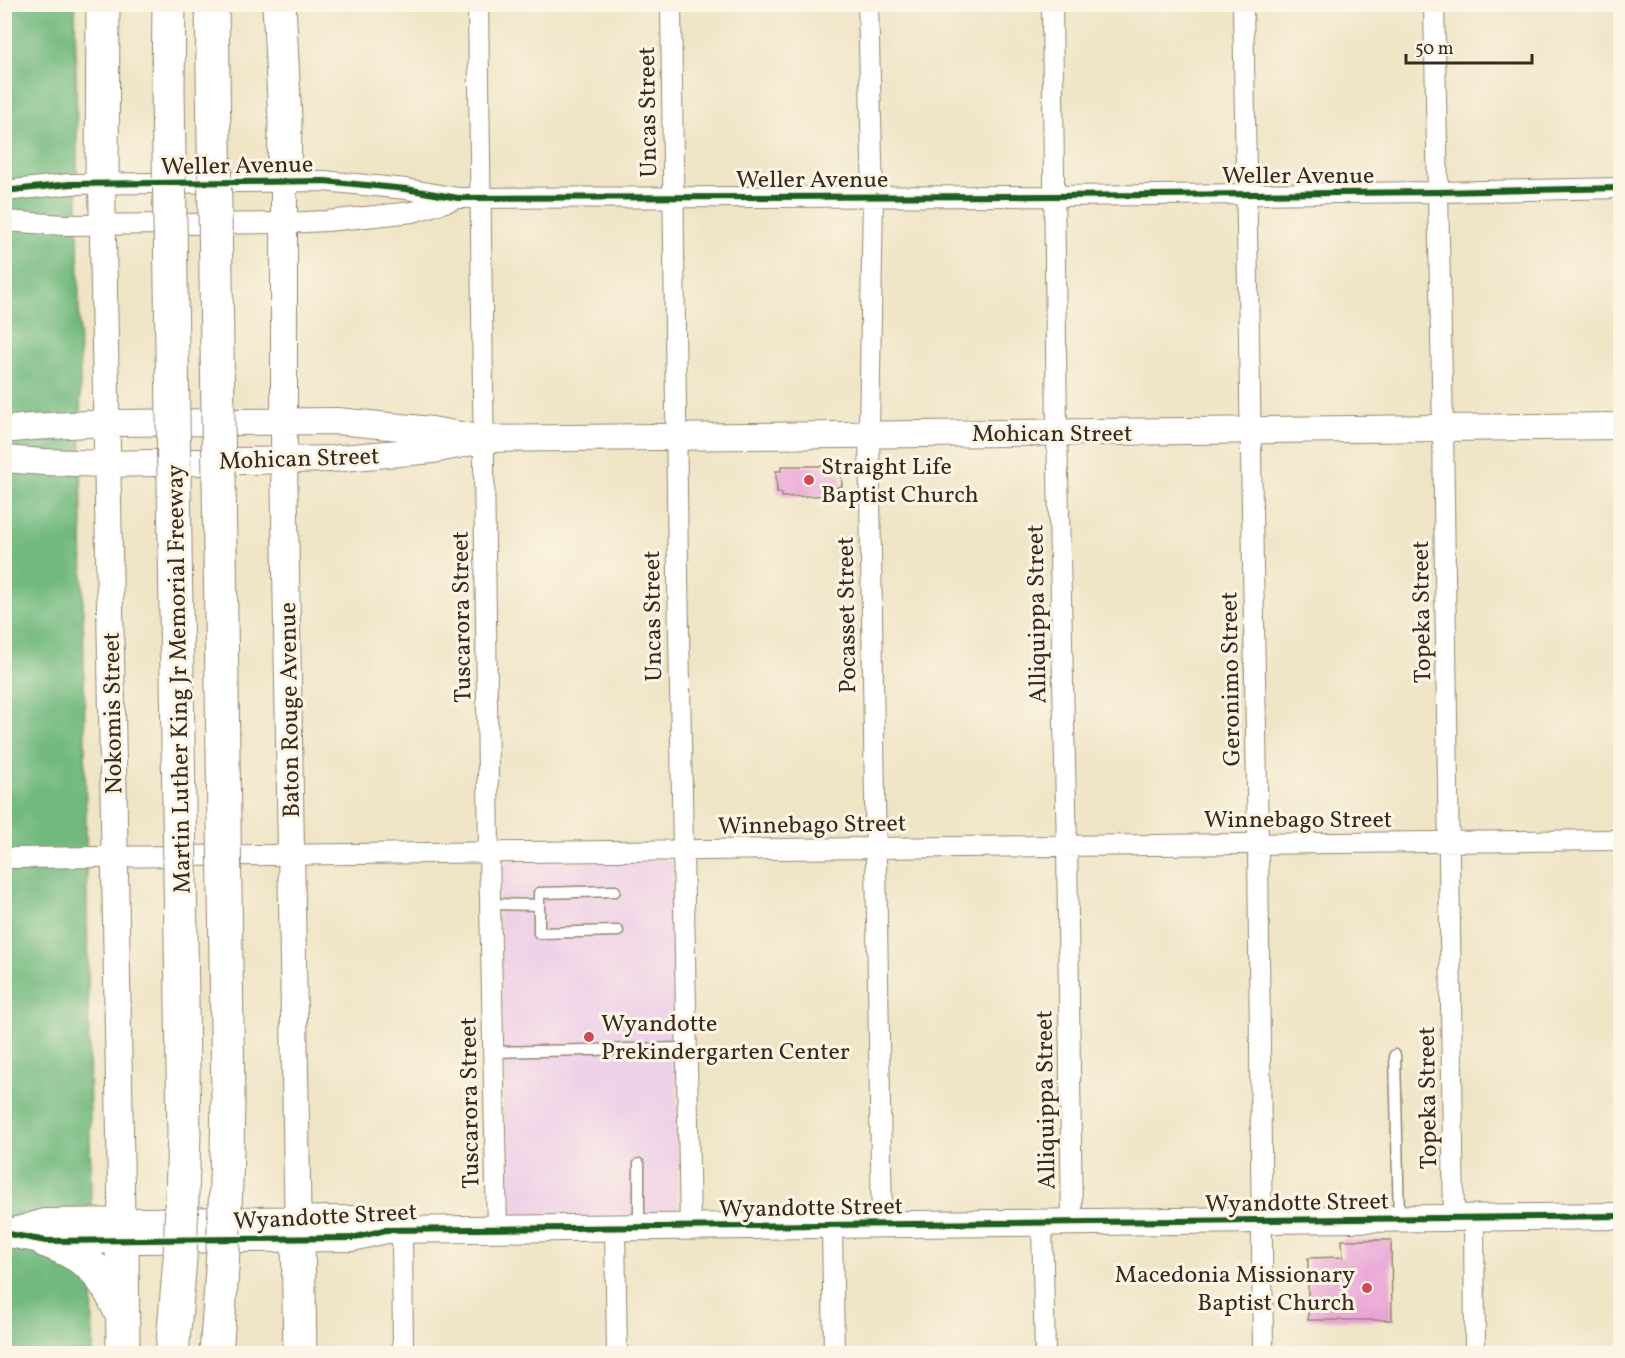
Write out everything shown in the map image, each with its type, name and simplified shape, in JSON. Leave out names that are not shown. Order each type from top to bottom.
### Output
[{"type":"highway","points":[[102,184],[103,4]]},
{"type":"highway","name":"Martin Luther King Jr Memorial Freeway","points":[[169,4],[184,1133],[180,1259],[172,1353]]},
{"type":"highway","name":"Martin Luther King Jr Memorial Freeway","points":[[212,4],[228,1097],[222,1287],[216,1353]]},
{"type":"highway","points":[[279,4],[285,120],[284,182]]},
{"type":"highway","points":[[298,1229],[300,1353]]},
{"type":"highway","points":[[121,1231],[123,1353]]},
{"type":"highway","points":[[46,1241],[75,1253],[97,1272],[114,1298],[122,1317]]},
{"type":"street","name":"Tuscarora Street","points":[[478,4],[489,853],[497,1228]]},
{"type":"street","name":"Uncas Street","points":[[671,4],[675,436],[690,1227]]},
{"type":"street","name":"Pocasset Street","points":[[868,4],[873,197],[868,434],[882,1224]]},
{"type":"street","name":"Alliquippa Street","points":[[1052,4],[1057,433],[1067,846],[1072,1222]]},
{"type":"street","name":"Geronimo Street","points":[[1243,4],[1258,844],[1263,1353]]},
{"type":"street","name":"Topeka Street","points":[[1434,4],[1450,843],[1464,1218],[1475,1353]]},
{"type":"street","name":"Weller Avenue","points":[[4,191],[70,184],[324,181],[406,189],[458,198],[1054,196],[1620,188]]},
{"type":"street","name":"Baton Rouge Avenue","points":[[284,182],[284,460],[298,1229]]},
{"type":"street","name":"Nokomis Street","points":[[102,184],[121,1231]]},
{"type":"street","name":"Weller Avenue","points":[[4,220],[64,225],[284,223],[413,212],[458,198]]},
{"type":"street","name":"Mohican Street","points":[[4,430],[106,423],[284,421],[365,423],[432,430],[484,439],[1620,426]]},
{"type":"street","name":"Mohican Street","points":[[4,459],[108,464],[331,459],[433,450],[484,439]]},
{"type":"street","name":"Winnebago Street","points":[[4,858],[1620,840]]},
{"type":"street","name":"Wyandotte Street","points":[[7,1233],[46,1241],[121,1231],[298,1229],[352,1238],[394,1230],[497,1228],[1620,1216]]},
{"type":"street","name":"Wyandotte Street","points":[[7,1233],[45,1222],[121,1231]]},
{"type":"street","name":"Alliquippa Street","points":[[1042,1223],[1045,1353]]},
{"type":"street","points":[[832,1225],[834,1353]]},
{"type":"street","points":[[617,1353],[627,1227]]},
{"type":"street","points":[[394,1230],[403,1353]]},
{"type":"lane","points":[[615,891],[538,892],[539,933],[618,931]]},
{"type":"lane","points":[[490,904],[539,905]]},
{"type":"lane","points":[[493,1052],[686,1048]]},
{"type":"lane","points":[[1395,1055],[1399,1219]]},
{"type":"lane","points":[[627,1227],[639,1164]]},
{"type":"shaded area","name":"Wyandotte Prekindergarten Center","points":[[508,860],[668,860],[673,865],[678,1202],[675,1216],[514,1218],[506,1211],[499,872],[500,867]]},
{"type":"green space","points":[[5,5],[75,5],[93,1353],[5,1354]]},
{"type":"building","name":"Straight Life Baptist Church","points":[[781,466],[837,466],[837,473],[841,473],[842,486],[837,487],[838,495],[782,497],[782,493],[777,493],[776,471],[781,471]]},
{"type":"building","name":"Macedonia Missionary Baptist Church","points":[[1342,1240],[1391,1240],[1392,1320],[1308,1320],[1308,1258],[1343,1257]]},
{"type":"cycle path","points":[[4,191],[70,184],[324,181],[406,189],[458,198],[1055,196],[1620,188]]},
{"type":"cycle path","points":[[4,1233],[46,1241],[352,1238],[386,1230],[1620,1216]]},
{"type":"place","name":"Straight Life Baptist Church","points":[[809,480]]},
{"type":"place","name":"Wyandotte Prekindergarten Center","points":[[589,1037]]},
{"type":"place","name":"Macedonia Missionary Baptist Church","points":[[1367,1288]]}]
